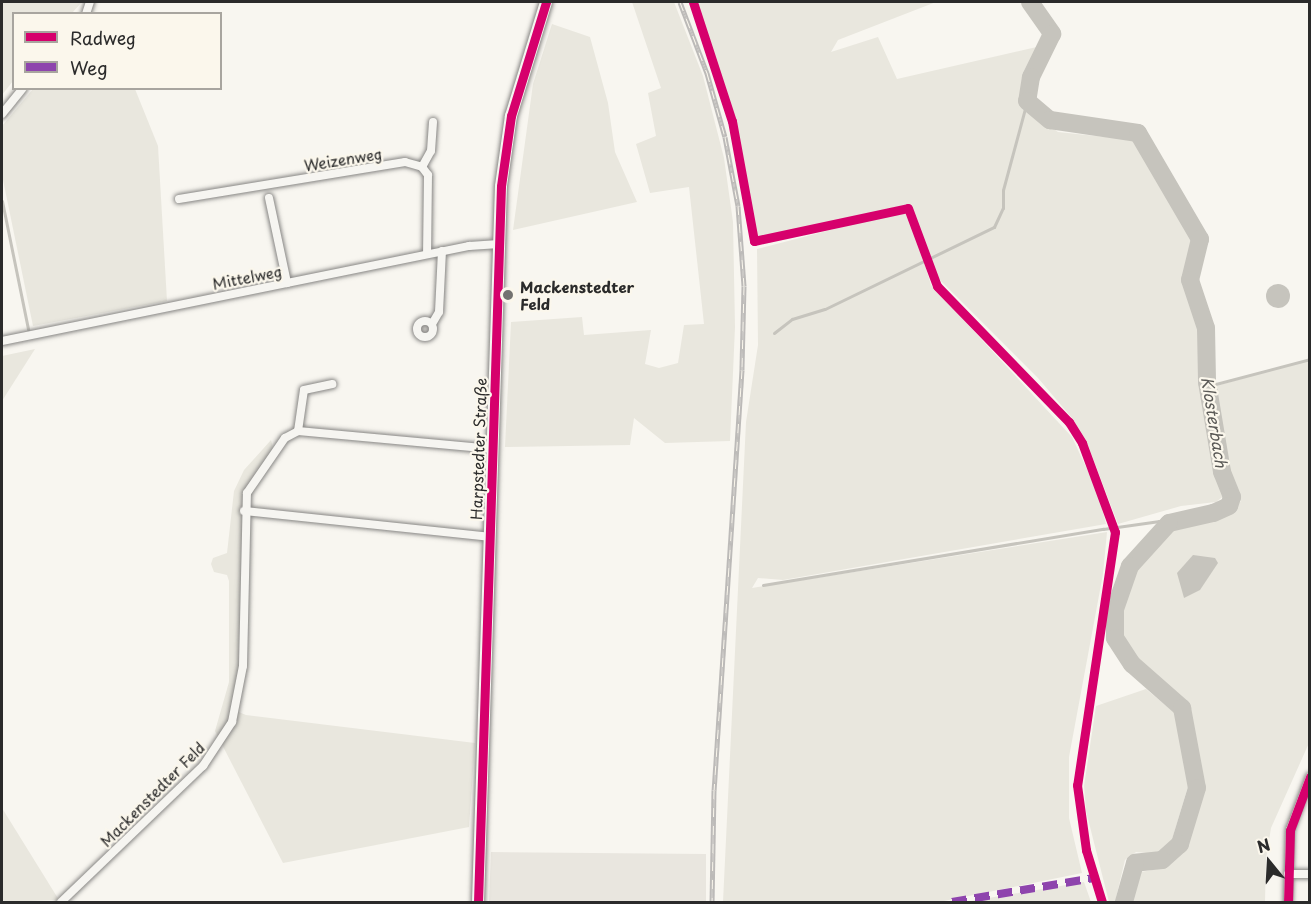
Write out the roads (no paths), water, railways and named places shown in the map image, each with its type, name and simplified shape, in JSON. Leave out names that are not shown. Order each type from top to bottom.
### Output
[{"type":"street","name":"Harpstedter Straße","points":[[478,903],[501,186],[511,116],[546,2]]},
{"type":"street","points":[[2,114],[21,90]]},
{"type":"street","points":[[427,254],[429,183],[422,166],[431,151],[433,122]]},
{"type":"street","name":"Weizenweg","points":[[179,199],[405,162],[422,166]]},
{"type":"street","points":[[269,198],[287,283]]},
{"type":"street","name":"Mittelweg","points":[[2,341],[442,251],[499,244]]},
{"type":"street","points":[[432,324],[439,312],[442,251]]},
{"type":"street","points":[[332,384],[304,390],[298,431],[493,449]]},
{"type":"street","name":"Mackenstedter Feld","points":[[61,903],[203,766],[232,722],[243,666],[244,511],[247,494],[285,438],[298,431]]},
{"type":"street","points":[[244,511],[490,537]]},
{"type":"street","points":[[1288,903],[1290,830],[1310,777]]},
{"type":"street","points":[[1288,874],[1310,874]]},
{"type":"waterway","name":"Klosterbach","points":[[1030,2],[1052,34],[1031,77],[1027,101],[1050,120],[1138,133],[1200,239],[1190,280],[1206,328],[1207,382],[1222,472],[1232,497],[1229,506],[1213,513],[1169,523],[1130,566],[1115,609],[1115,638],[1132,664],[1182,708],[1197,788],[1180,844],[1162,860],[1135,863],[1124,902]]},
{"type":"waterway","points":[[774,333],[792,319],[825,309],[994,227],[1003,208],[1003,190],[1027,101]]},
{"type":"waterway","points":[[2,201],[28,329]]},
{"type":"waterway","points":[[1208,386],[1310,359]]},
{"type":"waterway","points":[[763,585],[1103,529],[1159,521],[1169,523]]},
{"type":"railway","points":[[680,2],[707,73],[725,137],[738,206],[744,286],[742,370],[714,790],[712,902]]},
{"type":"place","name":"Mackenstedter Feld","points":[[508,295]]}]
